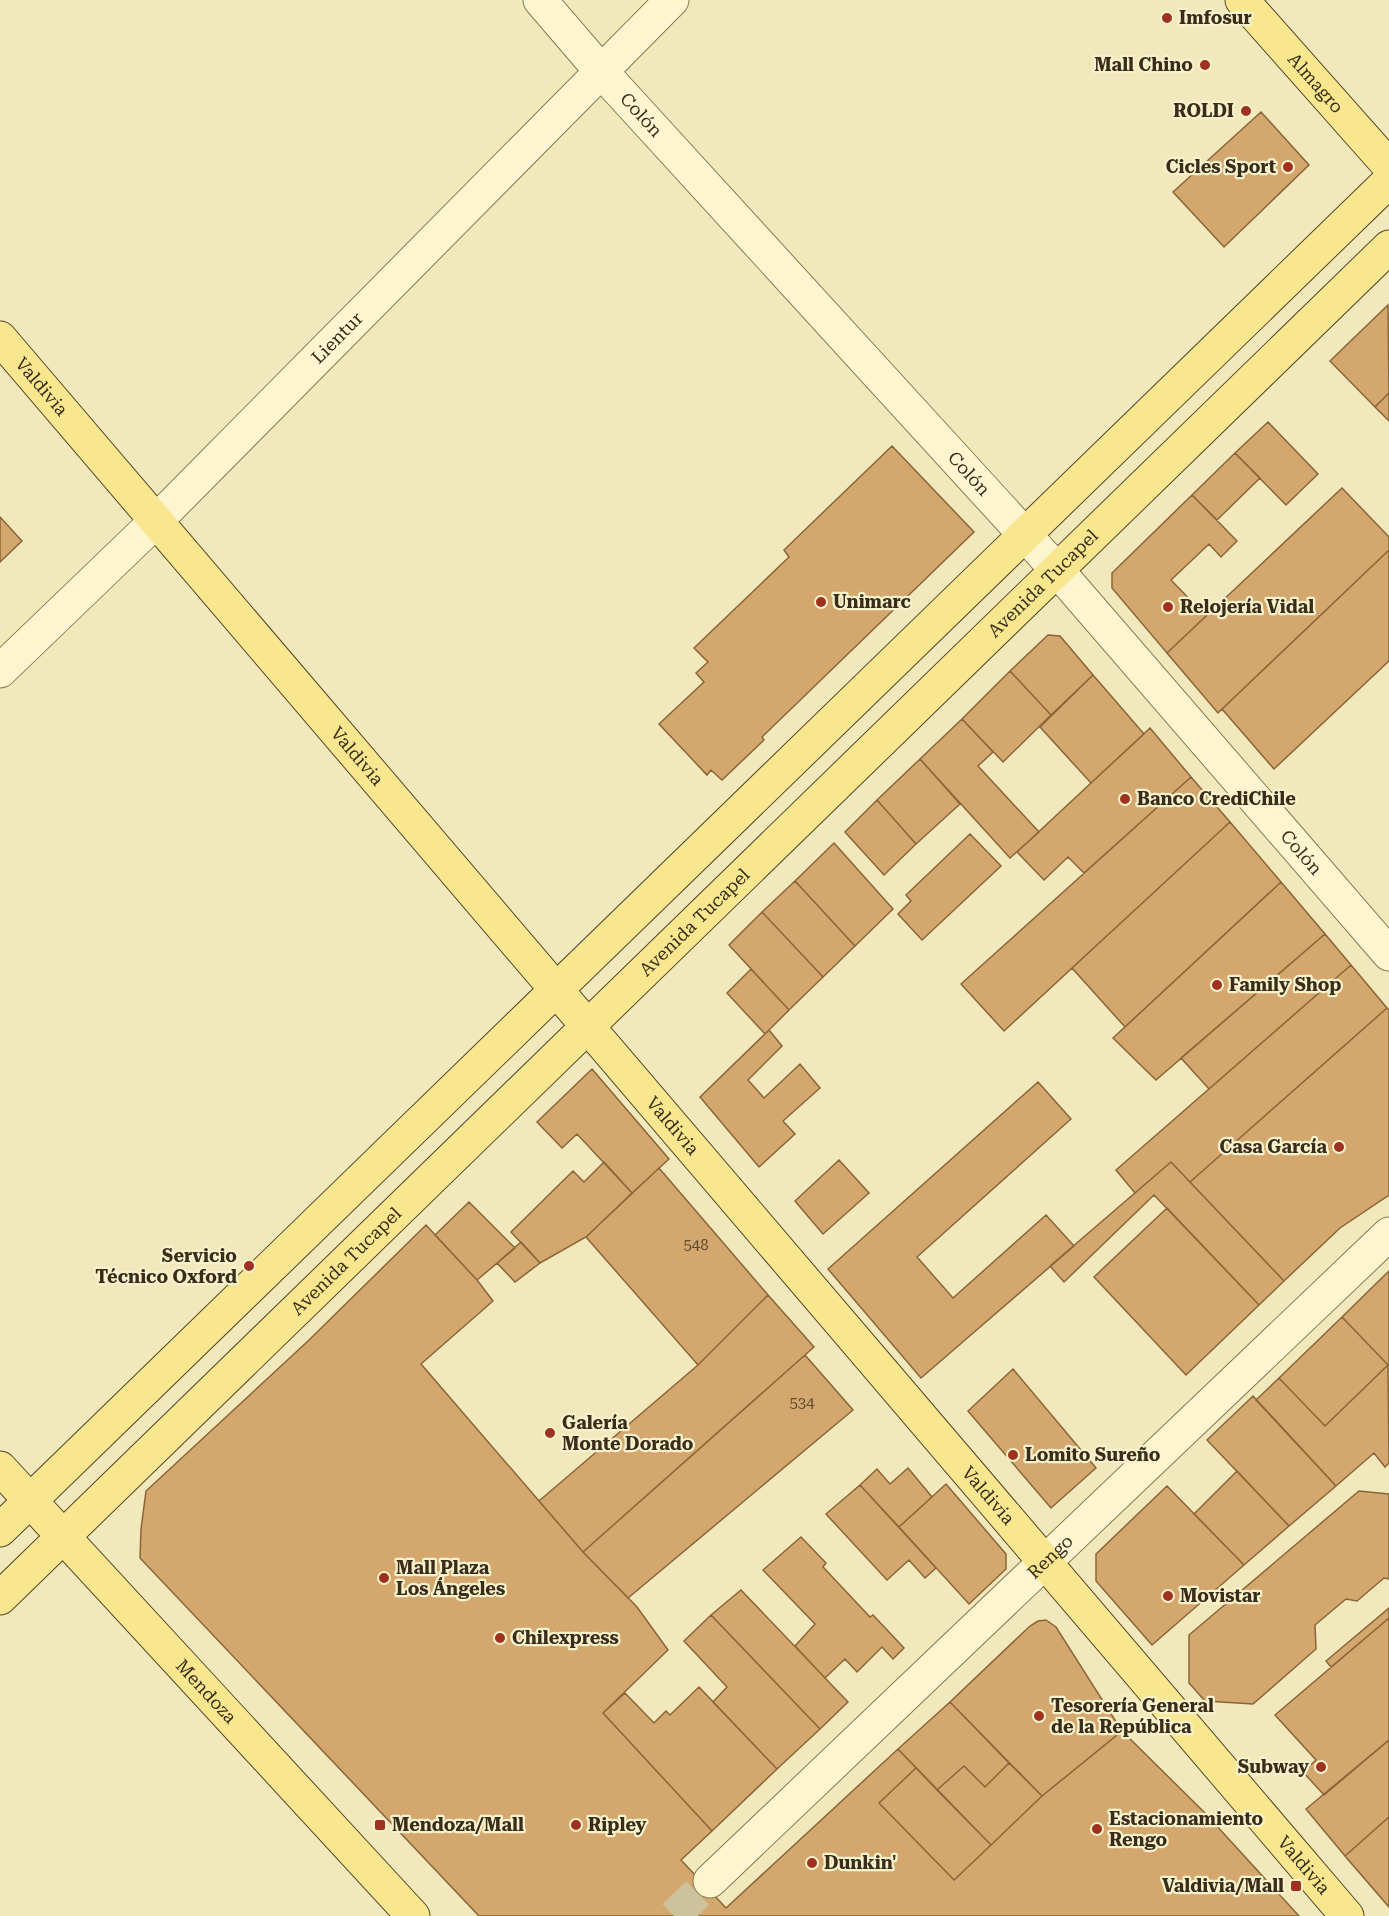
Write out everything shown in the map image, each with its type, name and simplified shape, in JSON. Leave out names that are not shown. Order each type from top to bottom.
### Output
[{"type":"main road","name":"Almagro","points":[[1242,0],[1389,166]]},
{"type":"main road","points":[[0,1530],[1389,180]]},
{"type":"main road","name":"Avenida Tucapel","points":[[0,1598],[1389,247]]},
{"type":"main road","name":"Valdivia","points":[[0,338],[1347,1916]]},
{"type":"main road","points":[[289,1317],[296,1274],[306,1246],[320,1219]]},
{"type":"main road","name":"Mendoza","points":[[0,1468],[413,1916]]},
{"type":"street","name":"Colón","points":[[540,0],[600,70],[1058,570],[1389,954]]},
{"type":"street","name":"Lientur","points":[[0,671],[156,521],[600,70],[672,0]]},
{"type":"street","name":"Rengo","points":[[710,1881],[1389,1234]]},
{"type":"building","points":[[1261,112],[1309,165],[1224,247],[1173,192]]},
{"type":"building","points":[[1388,305],[1389,393],[1375,407],[1330,361]]},
{"type":"building","points":[[1389,393],[1389,421],[1375,407]]},
{"type":"building","points":[[1268,422],[1318,474],[1286,505],[1235,453]]},
{"type":"building","name":"Unimarc","points":[[892,446],[974,532],[762,737],[764,740],[722,780],[711,770],[707,775],[659,724],[704,682],[696,673],[708,662],[694,648],[789,557],[784,550]]},
{"type":"building","points":[[1235,453],[1260,478],[1217,520],[1192,495]]},
{"type":"building","points":[[1342,488],[1389,537],[1389,550],[1218,713],[1167,653]]},
{"type":"building","points":[[1192,495],[1237,541],[1221,557],[1209,544],[1171,580],[1206,616],[1167,653],[1112,588],[1112,573]]},
{"type":"building","points":[[0,517],[22,541],[0,562]]},
{"type":"building","points":[[1389,550],[1389,661],[1274,769],[1222,709]]},
{"type":"building","points":[[1048,635],[1060,636],[1093,675],[1051,715],[1010,671]]},
{"type":"building","points":[[1010,671],[1051,715],[1003,762],[962,719]]},
{"type":"building","points":[[1093,675],[1144,734],[1091,783],[1040,727]]},
{"type":"building","points":[[962,719],[993,752],[978,766],[1039,832],[1010,858],[920,759]]},
{"type":"building","points":[[1150,728],[1191,777],[1084,873],[1068,857],[1044,880],[1017,852]]},
{"type":"building","points":[[920,759],[960,804],[916,844],[877,800]]},
{"type":"building","points":[[1191,777],[1230,822],[1004,1031],[961,984]]},
{"type":"building","points":[[877,800],[916,844],[884,875],[845,832]]},
{"type":"building","points":[[1230,822],[1281,882],[1125,1027],[1072,968]]},
{"type":"building","points":[[970,834],[1001,866],[922,940],[898,914],[911,901],[906,895]]},
{"type":"building","points":[[834,843],[893,909],[855,946],[795,881]]},
{"type":"building","points":[[795,881],[855,946],[823,977],[762,912]]},
{"type":"building","points":[[1281,882],[1325,934],[1156,1080],[1113,1038]]},
{"type":"building","points":[[762,912],[823,977],[789,1010],[729,945]]},
{"type":"building","points":[[1325,934],[1351,965],[1209,1089],[1181,1058]]},
{"type":"building","points":[[1351,965],[1387,1008],[1190,1182],[1171,1162],[1135,1193],[1116,1170]]},
{"type":"building","points":[[751,969],[789,1010],[765,1034],[727,993]]},
{"type":"building","points":[[1387,1008],[1389,1010],[1389,1195],[1340,1228],[1284,1281],[1190,1182]]},
{"type":"building","points":[[769,1030],[782,1046],[748,1080],[764,1098],[800,1064],[820,1088],[783,1121],[795,1134],[759,1167],[700,1097]]},
{"type":"building","points":[[592,1069],[669,1159],[632,1193],[577,1134],[562,1148],[537,1122]]},
{"type":"building","points":[[1038,1082],[1071,1119],[917,1257],[953,1298],[1046,1215],[1074,1246],[921,1378],[828,1269]]},
{"type":"building","points":[[839,1160],[869,1193],[823,1234],[795,1201]]},
{"type":"building","points":[[604,1162],[632,1193],[586,1237],[540,1263],[511,1232],[573,1171],[584,1182]]},
{"type":"building","points":[[1171,1162],[1284,1281],[1259,1305],[1154,1195],[1064,1282],[1050,1266]]},
{"type":"building","points":[[659,1168],[768,1295],[698,1365],[586,1237]]},
{"type":"building","points":[[469,1202],[515,1248],[477,1280],[435,1235]]},
{"type":"building","points":[[1167,1208],[1259,1305],[1186,1375],[1094,1277]]},
{"type":"building","name":"Mall Plaza Los Ángeles","points":[[426,1225],[477,1280],[493,1301],[421,1364],[583,1552],[637,1607],[668,1650],[603,1713],[712,1831],[681,1860],[726,1908],[898,1749],[991,1845],[1042,1796],[1122,1731],[1204,1812],[1299,1916],[479,1916],[140,1558],[146,1491],[308,1341]]},
{"type":"building","points":[[521,1242],[540,1263],[515,1282],[497,1263]]},
{"type":"building","points":[[1389,1271],[1389,1363],[1388,1365],[1342,1317]]},
{"type":"building","points":[[768,1295],[814,1347],[583,1552],[539,1501],[698,1365]]},
{"type":"building","points":[[1342,1317],[1388,1365],[1325,1426],[1279,1378]]},
{"type":"building","points":[[805,1355],[853,1410],[628,1598],[583,1552]]},
{"type":"building","points":[[1388,1365],[1389,1463],[1385,1467],[1374,1453],[1336,1486],[1256,1400],[1279,1378],[1325,1426]]},
{"type":"building","points":[[1013,1369],[1096,1468],[1051,1508],[968,1411]]},
{"type":"building","points":[[1253,1396],[1336,1486],[1289,1526],[1207,1440]]},
{"type":"building","points":[[908,1468],[932,1497],[899,1527],[860,1485],[877,1469],[890,1484]]},
{"type":"building","points":[[1237,1471],[1289,1526],[1244,1565],[1194,1514]]},
{"type":"building","points":[[946,1484],[1006,1554],[1006,1569],[969,1604],[899,1527]]},
{"type":"building","points":[[860,1485],[936,1568],[925,1578],[909,1560],[887,1580],[826,1514]]},
{"type":"building","points":[[1167,1486],[1244,1565],[1152,1645],[1096,1581],[1096,1554]]},
{"type":"building","points":[[1359,1491],[1389,1494],[1389,1579],[1384,1578],[1357,1601],[1346,1599],[1315,1625],[1316,1649],[1253,1704],[1205,1701],[1189,1683],[1189,1635]]},
{"type":"building","points":[[801,1537],[826,1563],[823,1567],[870,1617],[873,1615],[904,1648],[893,1659],[882,1647],[857,1672],[845,1659],[825,1678],[795,1646],[815,1624],[763,1570]]},
{"type":"building","points":[[741,1590],[848,1702],[820,1729],[711,1615]]},
{"type":"building","points":[[1389,1608],[1389,1618],[1331,1667],[1326,1661]]},
{"type":"building","points":[[711,1615],[820,1729],[777,1769],[713,1702],[727,1687],[684,1641]]},
{"type":"building","points":[[1389,1618],[1389,1740],[1324,1795],[1303,1772],[1316,1760],[1275,1715]]},
{"type":"building","name":"Tesorería General de la República","points":[[1046,1620],[1056,1627],[1122,1731],[1042,1796],[950,1702],[1030,1626],[1038,1621]]},
{"type":"building","points":[[699,1687],[777,1769],[712,1831],[603,1713],[625,1693],[654,1723],[666,1711],[670,1715]]},
{"type":"building","points":[[950,1702],[1009,1763],[985,1787],[964,1766],[937,1790],[898,1749]]},
{"type":"building","points":[[1389,1740],[1389,1817],[1345,1856],[1306,1809]]},
{"type":"building","points":[[1009,1763],[1042,1796],[991,1845],[937,1790],[964,1766],[985,1787]]},
{"type":"building","points":[[916,1768],[991,1845],[954,1880],[879,1803]]},
{"type":"building","points":[[1389,1817],[1389,1907],[1345,1856]]},
{"type":"tunnel","points":[[674,1916],[710,1881]]},
{"type":"place","name":"Imfosur","points":[[1167,18]]},
{"type":"place","name":"Mall Chino","points":[[1205,65]]},
{"type":"place","name":"ROLDI","points":[[1246,111]]},
{"type":"place","name":"Cicles Sport","points":[[1288,167]]},
{"type":"place","name":"Unimarc","points":[[821,602]]},
{"type":"place","name":"Relojería Vidal","points":[[1168,607]]},
{"type":"place","name":"Banco CrediChile","points":[[1125,799]]},
{"type":"place","name":"Family Shop","points":[[1217,985]]},
{"type":"place","name":"Casa García","points":[[1339,1147]]},
{"type":"place","name":"Servicio Técnico Oxford","points":[[249,1266]]},
{"type":"place","name":"Galería Monte Dorado","points":[[550,1433]]},
{"type":"place","name":"Lomito Sureño","points":[[1013,1455]]},
{"type":"place","name":"Mall Plaza Los Ángeles","points":[[384,1578]]},
{"type":"place","name":"Movistar","points":[[1168,1596]]},
{"type":"place","name":"Chilexpress","points":[[500,1638]]},
{"type":"place","name":"Tesorería General de la República","points":[[1039,1716]]},
{"type":"place","name":"Subway","points":[[1321,1767]]},
{"type":"place","name":"Mendoza/Mall","points":[[380,1825]]},
{"type":"place","name":"Ripley","points":[[576,1825]]},
{"type":"place","name":"Estacionamiento Rengo","points":[[1097,1829]]},
{"type":"place","name":"Dunkin'","points":[[812,1863]]},
{"type":"place","name":"Valdivia/Mall","points":[[1296,1886]]}]
